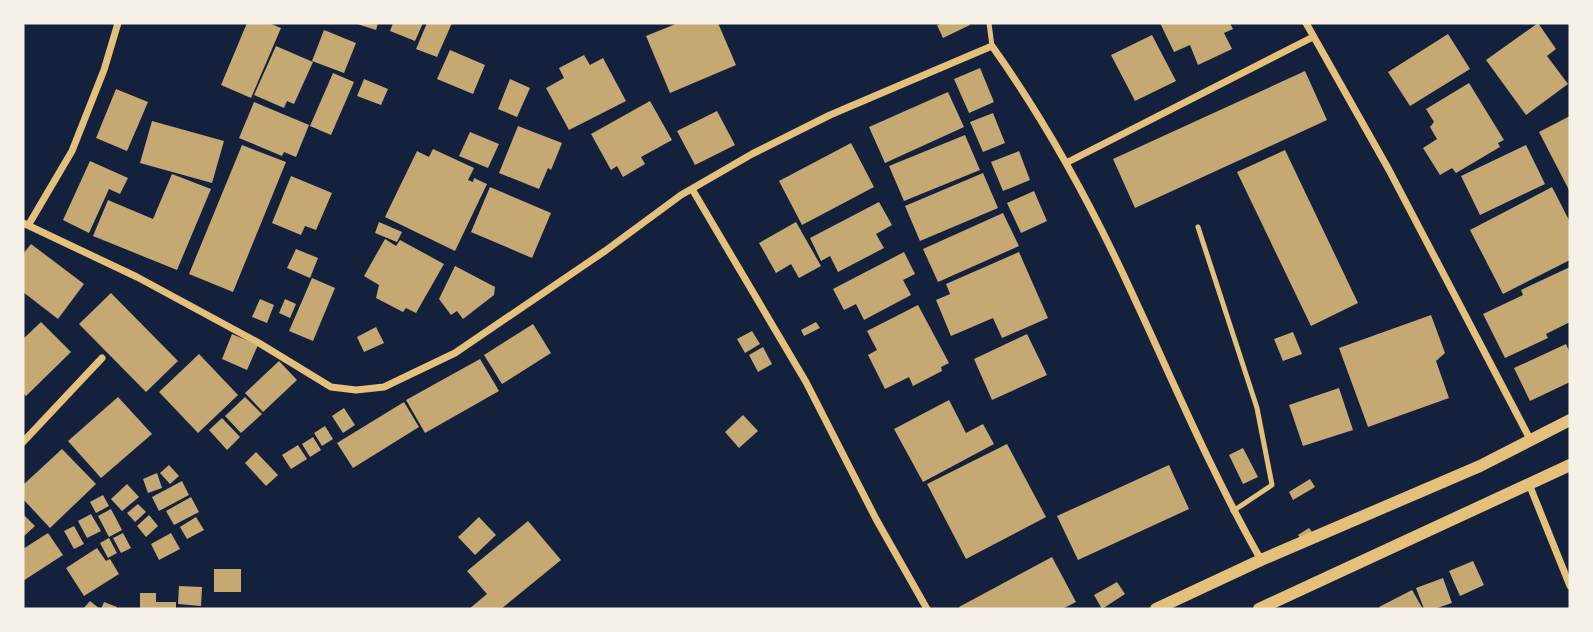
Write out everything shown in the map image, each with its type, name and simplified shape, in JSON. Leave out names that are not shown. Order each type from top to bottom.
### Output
[{"type":"street","points":[[118,23],[104,70],[72,151],[26,224],[137,277],[259,343],[331,387],[356,390],[384,387],[455,353],[692,189],[752,154],[830,115],[992,46],[1066,163],[1131,290],[1233,511],[1261,560]]},
{"type":"street","points":[[1306,23],[1389,170],[1530,439]]},
{"type":"street","points":[[1066,163],[1313,37]]},
{"type":"street","points":[[692,189],[806,382],[876,519],[927,609]]},
{"type":"street","points":[[23,442],[102,358]]},
{"type":"street","points":[[1156,609],[1261,560],[1480,466],[1570,420]]},
{"type":"street","points":[[1259,609],[1570,465]]},
{"type":"street","points":[[1529,484],[1570,586]]},
{"type":"lane","points":[[989,23],[992,46]]},
{"type":"lane","points":[[1198,227],[1258,408],[1272,485],[1233,511]]},
{"type":"building","points":[[247,23],[269,23],[281,28],[251,98],[221,85]]},
{"type":"building","points":[[354,23],[378,23],[376,30]]},
{"type":"building","points":[[393,23],[423,23],[415,41],[390,31]]},
{"type":"building","points":[[427,23],[452,23],[437,57],[416,49]]},
{"type":"building","points":[[678,23],[718,23],[736,65],[670,93],[646,36]]},
{"type":"building","points":[[1160,23],[1230,23],[1233,29],[1224,33],[1232,49],[1198,65],[1190,45],[1174,52]]},
{"type":"building","points":[[1538,23],[1556,49],[1547,56],[1568,84],[1526,115],[1486,60]]},
{"type":"building","points":[[937,25],[970,25],[943,38]]},
{"type":"building","points":[[324,30],[356,43],[344,73],[312,61]]},
{"type":"building","points":[[1448,34],[1470,69],[1410,106],[1388,72]]},
{"type":"building","points":[[1152,35],[1176,81],[1135,101],[1111,55]]},
{"type":"building","points":[[276,46],[313,62],[294,104],[287,101],[284,108],[254,95]]},
{"type":"building","points":[[450,50],[485,65],[473,94],[437,79]]},
{"type":"building","points":[[584,55],[590,65],[603,58],[626,101],[569,130],[546,88],[564,78],[559,68]]},
{"type":"building","points":[[980,68],[994,102],[969,113],[954,79]]},
{"type":"building","points":[[1305,71],[1327,120],[1135,208],[1113,159]]},
{"type":"building","points":[[333,73],[354,82],[331,135],[310,126]]},
{"type":"building","points":[[364,79],[388,89],[381,105],[357,96]]},
{"type":"building","points":[[510,79],[530,88],[517,117],[498,109]]},
{"type":"building","points":[[1469,83],[1504,140],[1498,143],[1500,147],[1456,173],[1452,168],[1440,175],[1423,148],[1437,139],[1430,127],[1434,122],[1426,109]]},
{"type":"building","points":[[116,89],[148,102],[127,151],[96,138]]},
{"type":"building","points":[[948,92],[964,127],[885,163],[869,127]]},
{"type":"building","points":[[650,101],[672,140],[641,157],[645,164],[623,177],[617,166],[611,170],[591,134]]},
{"type":"building","points":[[254,102],[309,125],[296,157],[284,152],[282,156],[239,138]]},
{"type":"building","points":[[717,111],[735,145],[695,165],[677,131]]},
{"type":"building","points":[[993,113],[1005,143],[983,152],[970,122]]},
{"type":"building","points":[[1570,116],[1570,192],[1539,132]]},
{"type":"building","points":[[152,121],[224,141],[212,183],[140,163]]},
{"type":"building","points":[[518,126],[562,143],[551,170],[548,168],[539,189],[499,173]]},
{"type":"building","points":[[470,132],[499,144],[488,168],[459,156]]},
{"type":"building","points":[[965,135],[980,170],[904,201],[889,166]]},
{"type":"building","points":[[851,143],[874,187],[802,225],[779,181]]},
{"type":"building","points":[[242,145],[286,162],[233,292],[189,274]]},
{"type":"building","points":[[1526,145],[1545,184],[1480,215],[1461,176]]},
{"type":"building","points":[[433,149],[474,168],[468,180],[473,182],[474,178],[487,184],[455,251],[385,217],[417,151],[429,157]]},
{"type":"building","points":[[1285,150],[1358,303],[1311,326],[1237,172]]},
{"type":"building","points":[[1019,151],[1030,180],[1003,191],[991,162]]},
{"type":"building","points":[[90,161],[128,178],[120,194],[109,189],[89,233],[63,220]]},
{"type":"building","points":[[983,173],[998,208],[920,241],[905,206]]},
{"type":"building","points":[[172,174],[211,189],[177,270],[93,236],[108,200],[153,219]]},
{"type":"building","points":[[291,176],[332,193],[316,230],[305,226],[301,235],[272,223]]},
{"type":"building","points":[[490,187],[551,213],[532,258],[471,232]]},
{"type":"building","points":[[1552,187],[1570,222],[1570,260],[1503,294],[1470,230]]},
{"type":"building","points":[[1034,191],[1047,221],[1021,233],[1007,203]]},
{"type":"building","points":[[879,202],[892,225],[876,234],[884,248],[838,272],[830,256],[821,261],[810,238]]},
{"type":"building","points":[[1003,213],[1019,246],[938,282],[923,249]]},
{"type":"building","points":[[379,222],[402,232],[397,242],[375,233]]},
{"type":"building","points":[[796,222],[821,266],[799,278],[791,264],[776,273],[759,243]]},
{"type":"building","points":[[385,239],[396,246],[400,240],[444,264],[416,313],[406,308],[403,312],[376,298],[379,285],[364,276]]},
{"type":"building","points":[[31,244],[84,284],[58,319],[23,292],[23,254]]},
{"type":"building","points":[[296,249],[318,258],[310,278],[287,268]]},
{"type":"building","points":[[904,252],[915,274],[903,280],[911,295],[864,320],[856,304],[844,310],[833,289]]},
{"type":"building","points":[[1019,252],[1048,318],[1002,338],[993,318],[951,336],[936,300],[950,294],[946,284]]},
{"type":"building","points":[[455,266],[495,287],[494,295],[463,319],[457,311],[451,315],[439,299]]},
{"type":"building","points":[[1570,267],[1570,322],[1546,334],[1548,338],[1505,358],[1483,314],[1523,295],[1521,290]]},
{"type":"building","points":[[312,278],[335,288],[313,341],[289,331]]},
{"type":"building","points":[[111,293],[178,361],[146,392],[79,324]]},
{"type":"building","points":[[260,299],[274,305],[267,323],[252,317]]},
{"type":"building","points":[[285,299],[296,304],[290,318],[279,313]]},
{"type":"building","points":[[918,305],[949,363],[941,367],[942,371],[913,386],[909,377],[885,389],[868,355],[877,350],[867,331]]},
{"type":"building","points":[[1431,315],[1445,353],[1436,361],[1449,398],[1368,427],[1339,348]]},
{"type":"building","points":[[41,322],[71,352],[26,396],[23,393],[23,339]]},
{"type":"building","points":[[816,322],[820,328],[804,336],[801,330]]},
{"type":"building","points":[[533,324],[551,353],[502,384],[484,355]]},
{"type":"building","points":[[376,327],[384,343],[364,352],[357,337]]},
{"type":"building","points":[[752,331],[760,344],[745,353],[737,339]]},
{"type":"building","points":[[1293,332],[1302,354],[1283,361],[1274,339]]},
{"type":"building","points":[[232,334],[258,345],[247,370],[222,359]]},
{"type":"building","points":[[1027,334],[1047,375],[992,400],[974,359]]},
{"type":"building","points":[[1566,344],[1570,353],[1570,382],[1530,401],[1514,368]]},
{"type":"building","points":[[763,347],[772,364],[758,372],[749,355]]},
{"type":"building","points":[[199,354],[238,395],[198,433],[159,392]]},
{"type":"building","points":[[480,359],[499,391],[425,433],[406,400]]},
{"type":"building","points":[[279,361],[297,380],[263,412],[245,393]]},
{"type":"building","points":[[1339,388],[1353,430],[1303,446],[1289,405]]},
{"type":"building","points":[[118,397],[152,434],[101,478],[68,441]]},
{"type":"building","points":[[245,397],[262,414],[241,433],[225,416]]},
{"type":"building","points":[[949,400],[966,433],[983,424],[994,444],[923,482],[894,429]]},
{"type":"building","points":[[404,402],[419,427],[353,468],[337,443]]},
{"type":"building","points":[[344,408],[355,425],[343,433],[332,416]]},
{"type":"building","points":[[743,415],[758,431],[739,448],[725,432]]},
{"type":"building","points":[[222,418],[240,437],[227,450],[209,430]]},
{"type":"building","points":[[325,426],[333,439],[322,446],[314,433]]},
{"type":"building","points":[[313,437],[321,450],[310,457],[302,444]]},
{"type":"building","points":[[1007,444],[1046,517],[966,559],[927,484]]},
{"type":"building","points":[[298,445],[307,459],[291,469],[282,455]]},
{"type":"building","points":[[1243,448],[1258,477],[1243,484],[1229,455]]},
{"type":"building","points":[[62,449],[96,484],[50,528],[23,499],[23,485]]},
{"type":"building","points":[[256,452],[278,475],[266,486],[245,463]]},
{"type":"building","points":[[169,465],[179,476],[170,484],[160,473]]},
{"type":"building","points":[[1169,465],[1189,509],[1078,560],[1057,516]]},
{"type":"building","points":[[157,473],[162,488],[148,493],[143,479]]},
{"type":"building","points":[[1310,479],[1315,487],[1293,500],[1289,492]]},
{"type":"building","points":[[182,481],[189,495],[159,511],[152,497]]},
{"type":"building","points":[[127,484],[139,497],[122,511],[111,499]]},
{"type":"building","points":[[103,495],[109,506],[96,513],[90,502]]},
{"type":"building","points":[[191,497],[199,512],[174,525],[166,511]]},
{"type":"building","points":[[138,504],[146,512],[135,522],[127,513]]},
{"type":"building","points":[[111,509],[122,530],[109,537],[98,516]]},
{"type":"building","points":[[23,514],[35,526],[23,537]]},
{"type":"building","points":[[91,514],[101,531],[87,538],[78,521]]},
{"type":"building","points":[[149,515],[158,526],[146,537],[137,526]]},
{"type":"building","points":[[196,517],[204,530],[187,539],[180,527]]},
{"type":"building","points":[[479,517],[496,535],[475,555],[458,537]]},
{"type":"building","points":[[528,521],[561,560],[501,609],[469,609],[487,594],[467,571]]},
{"type":"building","points":[[74,526],[84,544],[74,549],[64,531]]},
{"type":"building","points":[[1309,528],[1313,533],[1302,541],[1298,535]]},
{"type":"building","points":[[48,533],[63,555],[23,581],[23,549]]},
{"type":"building","points":[[123,533],[131,548],[121,553],[113,538]]},
{"type":"building","points":[[171,533],[180,549],[159,560],[151,544]]},
{"type":"building","points":[[109,538],[117,553],[108,558],[100,543]]},
{"type":"building","points":[[97,548],[106,561],[110,559],[119,574],[84,596],[66,568]]},
{"type":"building","points":[[1052,557],[1076,602],[1062,609],[960,609],[959,607]]},
{"type":"building","points":[[1473,561],[1484,585],[1460,596],[1449,571]]},
{"type":"building","points":[[214,569],[241,569],[241,592],[214,592]]},
{"type":"building","points":[[1443,578],[1452,603],[1424,609],[1416,588]]},
{"type":"building","points":[[1117,582],[1125,594],[1102,609],[1094,595]]},
{"type":"building","points":[[179,586],[202,587],[201,606],[178,604]]},
{"type":"building","points":[[1412,590],[1423,609],[1379,607]]},
{"type":"building","points":[[140,593],[156,593],[156,602],[176,602],[176,609],[140,609]]},
{"type":"building","points":[[90,601],[100,609],[83,609]]},
{"type":"building","points":[[104,602],[117,607],[101,609]]}]
